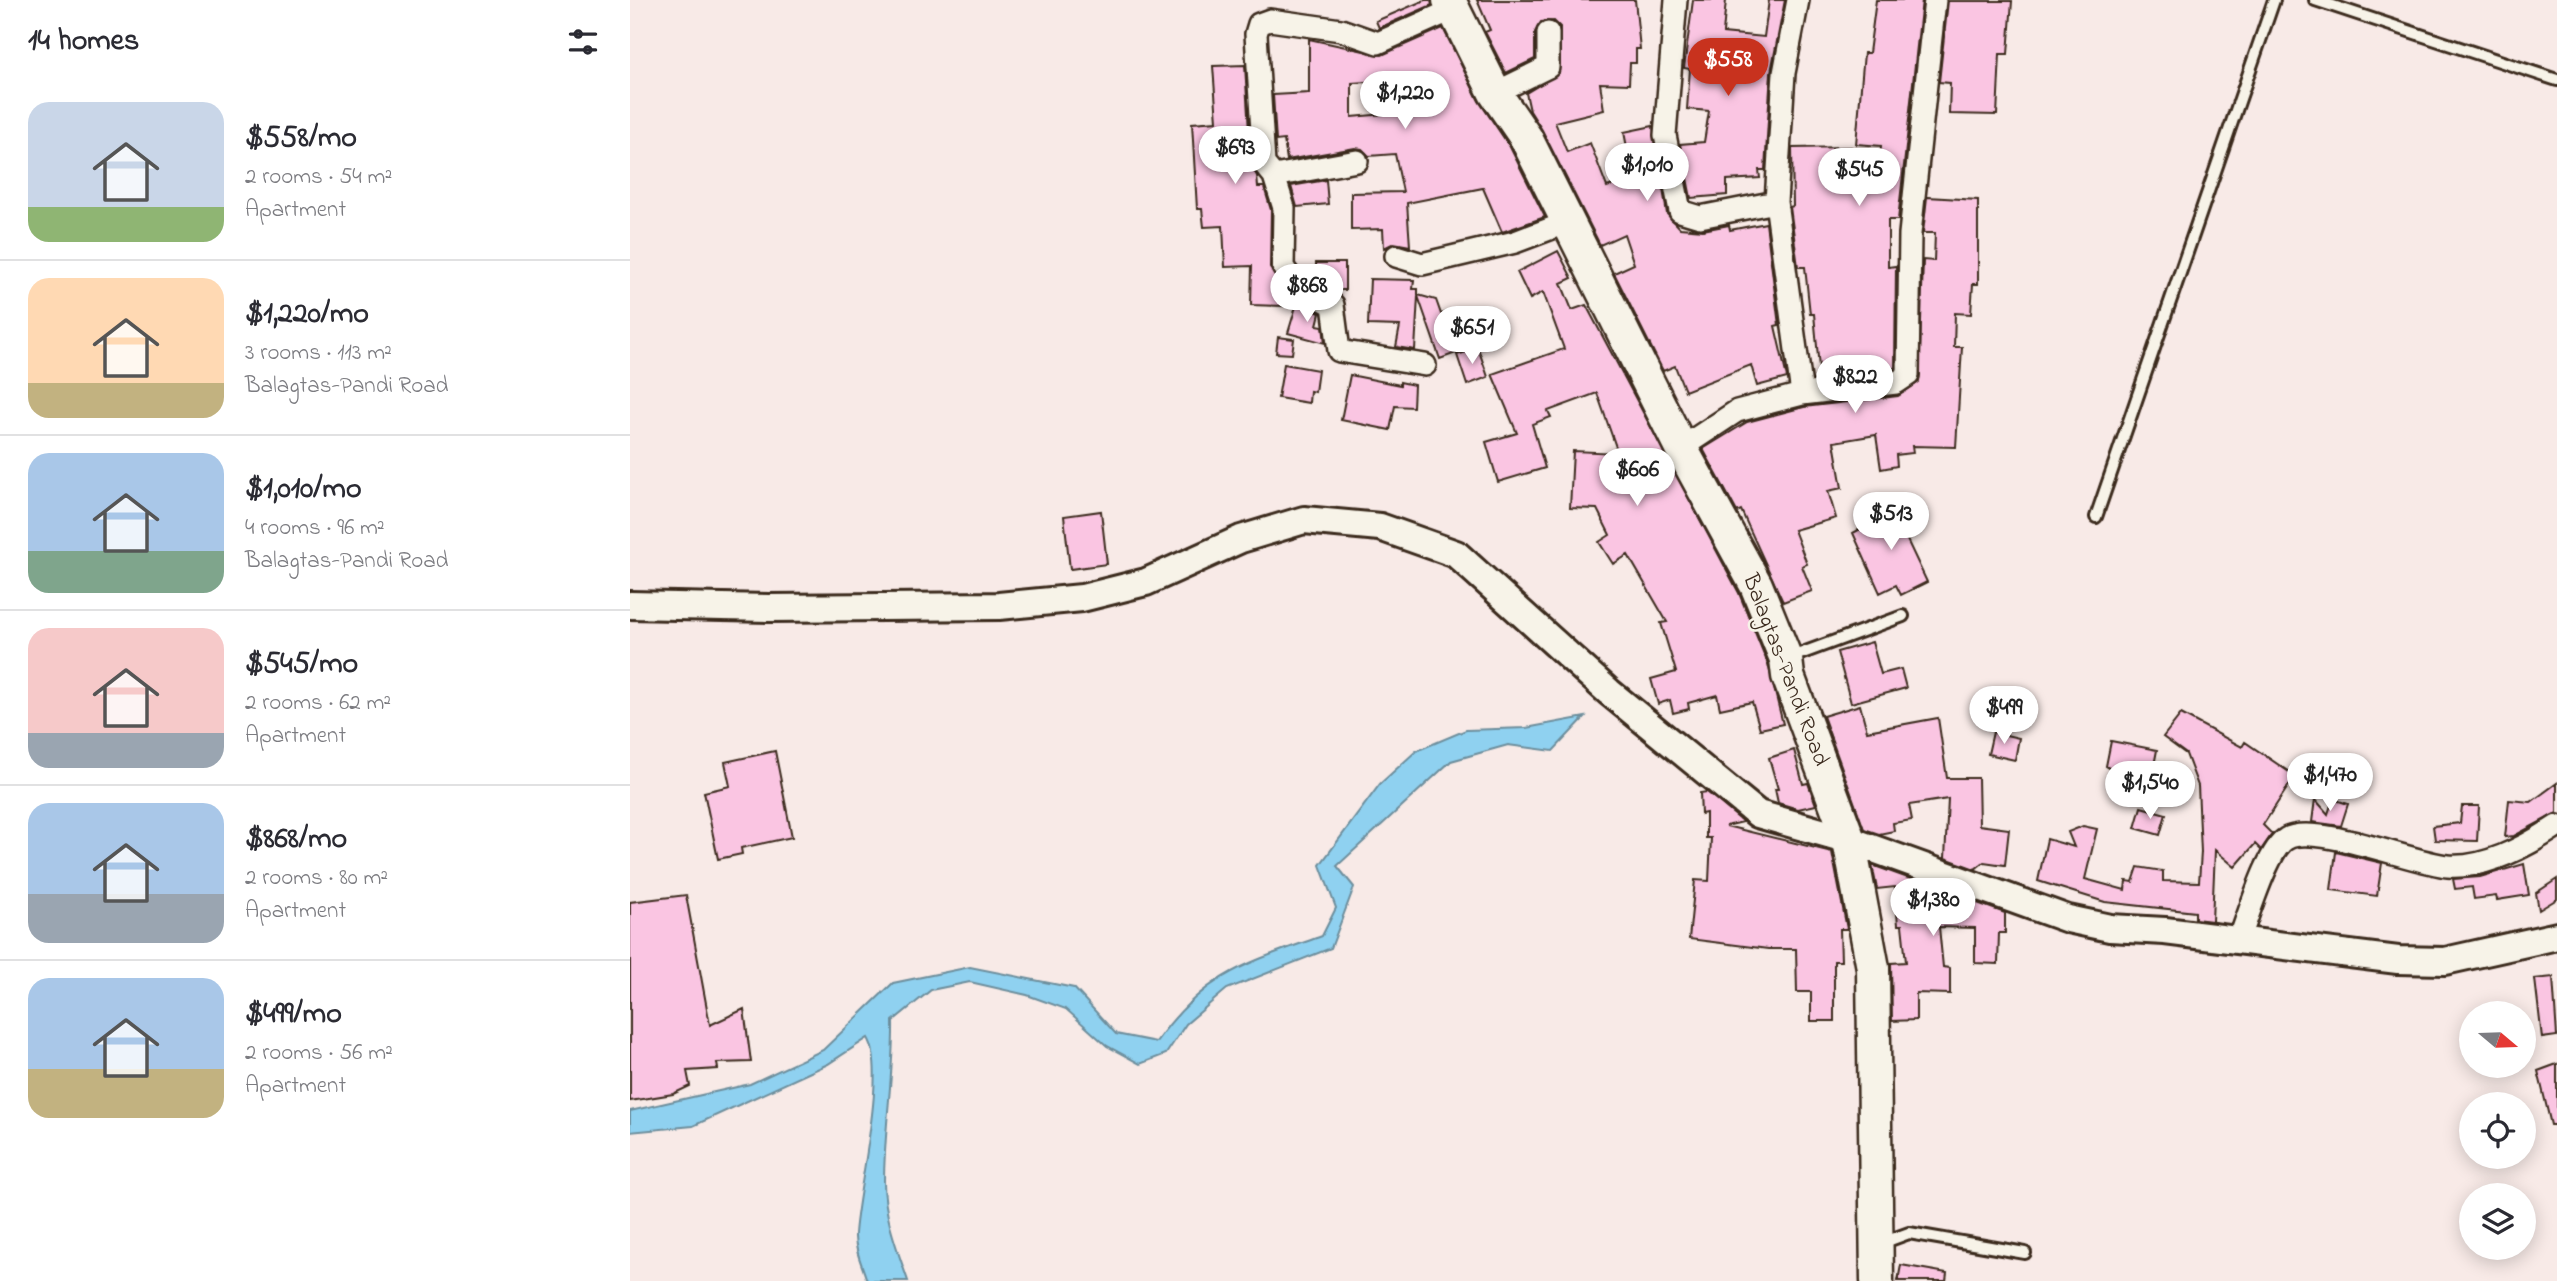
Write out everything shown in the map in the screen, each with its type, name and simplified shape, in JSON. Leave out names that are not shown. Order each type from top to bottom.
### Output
[{"type":"main road","name":"Balagtas-Pandi Road","points":[[1452,5],[1495,93],[1526,138],[1681,448],[1731,536],[1786,659],[1788,676],[1849,840],[1873,968],[1877,1281]]},
{"type":"street","points":[[1676,0],[1665,135],[1680,211],[1700,217],[1776,202]]},
{"type":"street","points":[[1798,0],[1784,73],[1776,202],[1802,394]]},
{"type":"street","points":[[1681,448],[1737,411],[1802,394],[1896,383],[1908,375],[1910,234],[1935,0]]},
{"type":"street","points":[[1425,365],[1339,351],[1333,305],[1296,285],[1283,267],[1284,208],[1274,176],[1264,164],[1256,34],[1259,24],[1270,20],[1340,30],[1378,43],[1452,5]]},
{"type":"street","points":[[1495,93],[1548,67],[1548,33]]},
{"type":"street","points":[[1274,176],[1357,161]]},
{"type":"street","points":[[1396,256],[1422,264],[1515,242],[1569,222]]},
{"type":"street","points":[[630,605],[769,608],[999,606],[1082,598],[1146,582],[1241,539],[1304,520],[1380,527],[1456,554],[1609,692],[1758,814],[1849,840],[2068,919],[2110,928],[2165,931],[2398,960],[2445,961],[2557,936]]},
{"type":"street","points":[[2239,940],[2272,856],[2285,839],[2303,834],[2385,849],[2448,866],[2474,864],[2528,846],[2557,826]]},
{"type":"lane","points":[[2096,517],[2274,0]]},
{"type":"lane","points":[[2315,0],[2557,80]]},
{"type":"lane","points":[[1786,659],[1903,615]]},
{"type":"lane","points":[[1877,1245],[1909,1233],[2025,1253]]},
{"type":"water","points":[[1585,717],[1553,751],[1508,745],[1451,761],[1337,866],[1354,887],[1331,948],[1227,989],[1186,1024],[1166,1054],[1140,1064],[1107,1046],[1066,1009],[1027,995],[970,982],[931,990],[893,1021],[884,1162],[885,1195],[892,1232],[908,1281],[867,1281],[856,1246],[857,1215],[870,1133],[875,1076],[868,1038],[828,1064],[693,1126],[630,1132],[630,1111],[750,1084],[823,1050],[893,983],[970,967],[1074,988],[1116,1034],[1156,1042],[1174,1019],[1210,986],[1249,963],[1322,936],[1336,908],[1320,865],[1380,784],[1416,751],[1466,730],[1526,728]]},
{"type":"building","points":[[1425,0],[1431,0],[1432,5],[1379,28],[1376,21]]},
{"type":"building","points":[[1477,0],[1635,0],[1640,49],[1636,49],[1636,63],[1630,63],[1629,84],[1600,83],[1604,110],[1555,122],[1567,152],[1590,143],[1607,187],[1633,178],[1624,132],[1653,126],[1667,214],[1680,228],[1703,230],[1729,225],[1730,230],[1766,223],[1779,325],[1775,326],[1787,378],[1757,386],[1751,365],[1685,391],[1675,366],[1663,371],[1614,273],[1634,264],[1624,234],[1600,245],[1530,111],[1526,93],[1559,73],[1560,27],[1554,21],[1541,22],[1535,32],[1535,59],[1506,73],[1485,32],[1490,30]]},
{"type":"building","points":[[1693,0],[1726,0],[1723,33],[1764,37],[1769,0],[1785,0],[1771,72],[1765,170],[1759,170],[1760,178],[1727,180],[1727,195],[1691,198],[1680,144],[1704,142],[1709,111],[1687,109],[1690,69],[1684,68]]},
{"type":"building","points":[[1876,0],[1922,0],[1898,220],[1888,220],[1888,267],[1896,266],[1895,368],[1820,379],[1814,314],[1810,314],[1805,267],[1798,267],[1790,207],[1793,206],[1792,148],[1851,147],[1852,173],[1879,173],[1881,146],[1856,144],[1864,53],[1869,53]]},
{"type":"building","points":[[1948,1],[2012,1],[2008,54],[2000,54],[1997,115],[1949,114],[1950,83],[1939,82]]},
{"type":"building","points":[[1443,28],[1479,101],[1510,147],[1545,217],[1502,232],[1483,188],[1407,203],[1410,246],[1394,243],[1384,248],[1383,229],[1351,230],[1351,193],[1403,192],[1395,154],[1369,156],[1362,149],[1355,148],[1287,160],[1284,140],[1276,141],[1273,95],[1309,93],[1309,39],[1382,55]],"holes":[[[1384,81],[1396,113],[1352,117],[1352,83]]]},
{"type":"building","points":[[1245,65],[1251,165],[1257,176],[1258,187],[1264,187],[1271,210],[1270,267],[1284,291],[1284,306],[1251,305],[1252,266],[1225,267],[1223,226],[1204,227],[1202,209],[1197,209],[1192,123],[1217,121],[1213,66]]},
{"type":"building","points":[[1326,180],[1328,204],[1297,207],[1291,186]]},
{"type":"building","points":[[1927,197],[1978,200],[1978,284],[1973,284],[1971,314],[1955,313],[1954,347],[1962,347],[1956,447],[1912,446],[1913,453],[1896,455],[1897,466],[1881,469],[1876,435],[1834,442],[1842,488],[1828,491],[1836,518],[1794,530],[1807,564],[1802,566],[1812,591],[1783,602],[1741,510],[1737,512],[1703,449],[1747,422],[1804,407],[1898,396],[1919,382],[1923,260],[1934,261],[1935,233],[1923,233]]},
{"type":"building","points":[[1558,251],[1572,278],[1561,283],[1572,310],[1586,305],[1739,593],[1768,664],[1783,724],[1760,729],[1752,702],[1720,709],[1717,695],[1688,703],[1689,709],[1673,713],[1670,700],[1658,704],[1651,679],[1676,672],[1661,623],[1667,622],[1628,555],[1613,564],[1599,542],[1610,535],[1597,509],[1570,508],[1573,451],[1618,453],[1597,393],[1548,411],[1551,417],[1532,424],[1545,468],[1498,482],[1486,442],[1517,433],[1492,374],[1564,349],[1543,292],[1530,299],[1517,272]]},
{"type":"building","points":[[1316,263],[1345,263],[1345,290],[1333,290],[1316,281]]},
{"type":"building","points":[[1370,279],[1414,280],[1413,289],[1418,289],[1418,295],[1436,300],[1441,314],[1446,313],[1459,335],[1461,334],[1467,349],[1440,359],[1418,296],[1415,350],[1396,347],[1400,326],[1368,325]]},
{"type":"building","points":[[1297,303],[1320,313],[1317,325],[1323,326],[1325,343],[1288,333]]},
{"type":"building","points":[[1278,337],[1294,339],[1292,354],[1276,353]]},
{"type":"building","points":[[1478,348],[1488,377],[1467,385],[1457,355]]},
{"type":"building","points":[[1284,364],[1318,370],[1315,392],[1310,391],[1309,403],[1278,398]]},
{"type":"building","points":[[1350,375],[1400,385],[1400,382],[1414,385],[1413,407],[1395,406],[1390,430],[1341,420]]},
{"type":"building","points":[[1908,503],[1916,517],[1900,525],[1927,582],[1901,595],[1896,585],[1880,593],[1853,533]]},
{"type":"building","points":[[1101,511],[1107,564],[1070,569],[1064,516]]},
{"type":"building","points":[[1872,642],[1881,674],[1901,669],[1906,688],[1851,703],[1837,652]]},
{"type":"building","points":[[1860,705],[1867,731],[1938,718],[1947,778],[1978,778],[1979,825],[2009,829],[2005,865],[1984,862],[1975,869],[1945,858],[1948,799],[1909,805],[1912,820],[1893,823],[1894,831],[1879,834],[1864,829],[1823,716]]},
{"type":"building","points":[[2181,714],[2242,747],[2245,742],[2295,776],[2263,825],[2272,834],[2261,850],[2255,844],[2235,867],[2215,850],[2212,921],[2195,919],[2195,912],[2105,902],[2038,881],[2047,839],[2074,847],[2068,832],[2083,826],[2097,829],[2085,879],[2125,890],[2126,881],[2133,882],[2138,867],[2163,871],[2163,881],[2199,882],[2201,852],[2198,786],[2186,754],[2163,737]]},
{"type":"building","points":[[1993,732],[2019,738],[2015,760],[1988,754]]},
{"type":"building","points":[[2111,741],[2157,750],[2150,786],[2140,787],[2106,766]]},
{"type":"building","points":[[1794,750],[1803,784],[1808,783],[1816,805],[1798,809],[1778,803],[1775,789],[1778,789],[1769,758]]},
{"type":"building","points":[[775,751],[792,837],[741,848],[742,854],[718,859],[704,792],[730,786],[725,762]]},
{"type":"building","points":[[2557,783],[2557,813],[2514,836],[2505,837],[2509,800],[2531,802]]},
{"type":"building","points":[[1707,792],[1743,822],[1726,826],[1832,852],[1847,929],[1840,929],[1841,961],[1834,961],[1834,1021],[1811,1021],[1811,992],[1797,992],[1796,949],[1768,949],[1689,939],[1695,880],[1709,881],[1711,838],[1706,838],[1706,813],[1701,814],[1700,793]]},
{"type":"building","points":[[2315,799],[2328,814],[2333,799],[2348,804],[2341,826],[2312,822]]},
{"type":"building","points":[[2462,806],[2479,806],[2477,841],[2435,840],[2433,826],[2460,823]]},
{"type":"building","points":[[2141,807],[2166,814],[2160,835],[2135,828]]},
{"type":"building","points":[[2336,852],[2382,863],[2377,896],[2331,890]]},
{"type":"building","points":[[2524,864],[2529,895],[2497,900],[2496,896],[2474,899],[2472,887],[2455,889],[2453,879],[2480,877]]},
{"type":"building","points":[[1872,865],[2005,913],[2005,933],[1999,933],[1998,964],[1975,963],[1975,928],[1939,927],[1943,967],[1950,968],[1950,994],[1916,993],[1916,1020],[1892,1021],[1891,963],[1906,962],[1902,925],[1898,925],[1895,887],[1877,889]]},
{"type":"building","points":[[2557,879],[2557,899],[2539,910],[2536,893]]},
{"type":"building","points":[[686,895],[710,1025],[744,1009],[751,1062],[717,1063],[718,1069],[687,1071],[690,1086],[673,1094],[630,1101],[630,902]]},
{"type":"building","points":[[2553,977],[2557,1036],[2542,1038],[2535,979]]},
{"type":"building","points":[[2557,1064],[2557,1125],[2551,1125],[2538,1071]]},
{"type":"building","points":[[1901,1265],[1947,1273],[1946,1281],[1898,1281]]}]
